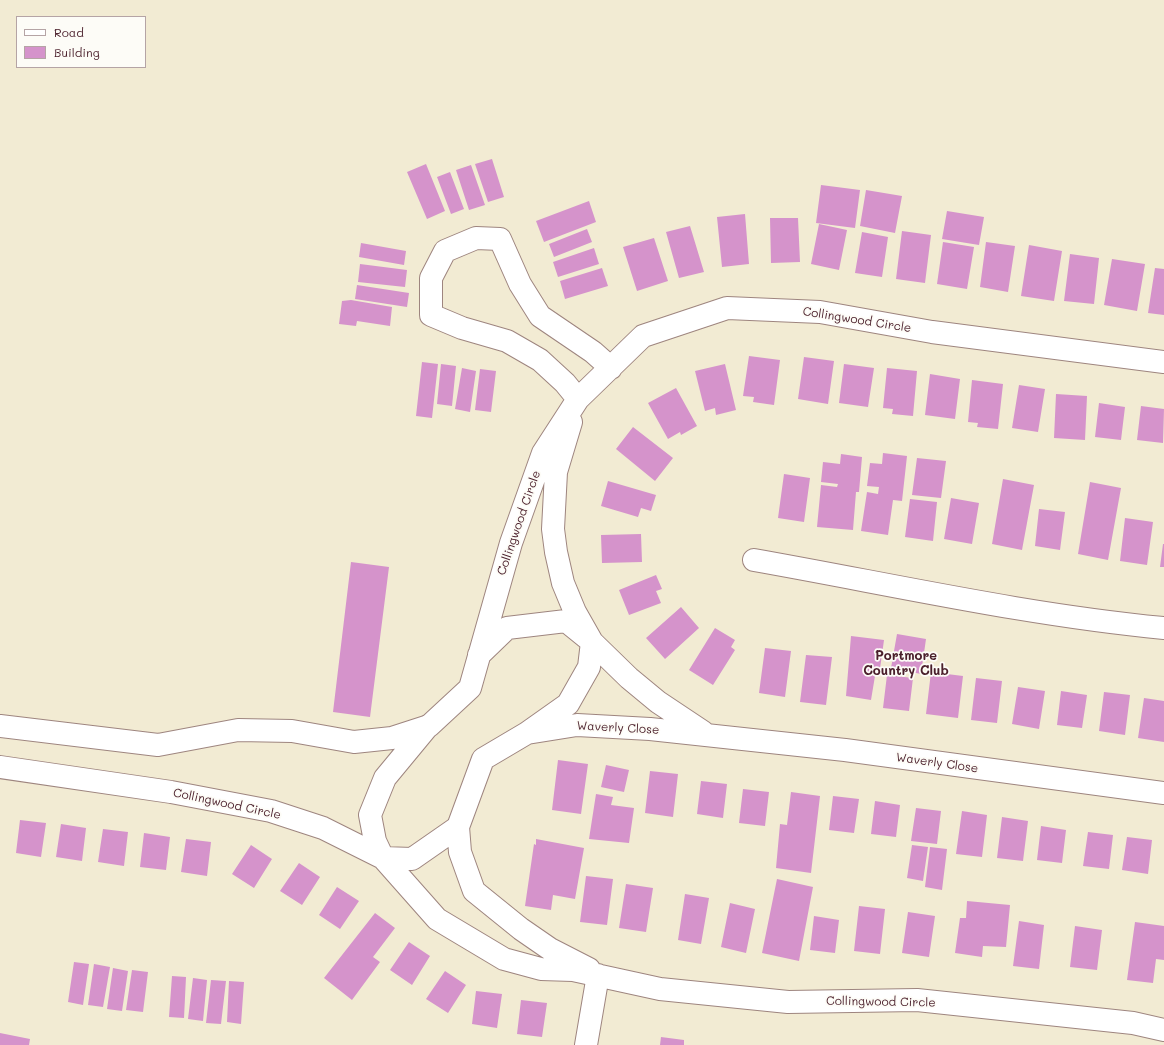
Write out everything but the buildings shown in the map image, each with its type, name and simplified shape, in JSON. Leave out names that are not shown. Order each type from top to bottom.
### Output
[{"type":"street","points":[[578,399],[540,360],[513,345],[431,315],[431,278],[445,251],[476,238],[500,239],[520,284],[540,316],[592,352],[611,368]]},
{"type":"street","name":"Collingwood Circle","points":[[0,726],[158,745],[238,730],[292,731],[354,742],[392,738],[429,726],[470,688],[510,544],[543,453],[578,399],[643,336],[727,308],[820,312],[932,332],[1164,362]]},
{"type":"street","name":"Collingwood Circle","points":[[578,399],[556,472],[553,529],[556,552],[563,583],[575,612],[592,642]]},
{"type":"street","points":[[754,560],[1096,621],[1164,628]]},
{"type":"street","points":[[429,726],[385,778],[370,815],[375,841],[383,858],[412,859],[458,827],[483,759],[526,733],[568,704],[589,667],[592,642],[566,622],[532,624],[507,628],[479,655]]},
{"type":"street","name":"Waverly Close","points":[[592,642],[618,669],[658,702],[710,736]]},
{"type":"street","name":"Waverly Close","points":[[526,733],[576,725],[650,729],[845,750],[1164,793]]},
{"type":"street","name":"Collingwood Circle","points":[[0,766],[171,792],[271,811],[323,828],[383,858],[437,919],[504,959],[541,969],[573,970],[660,989],[788,1002],[917,1000],[1133,1022],[1164,1030]]},
{"type":"street","name":"Collingwood Circle","points":[[458,827],[460,852],[474,891],[521,929],[550,949],[572,958],[598,975]]},
{"type":"street","points":[[586,1045],[598,975]]},
{"type":"district","name":"Portmore Country Club","points":[[906,664]]}]
